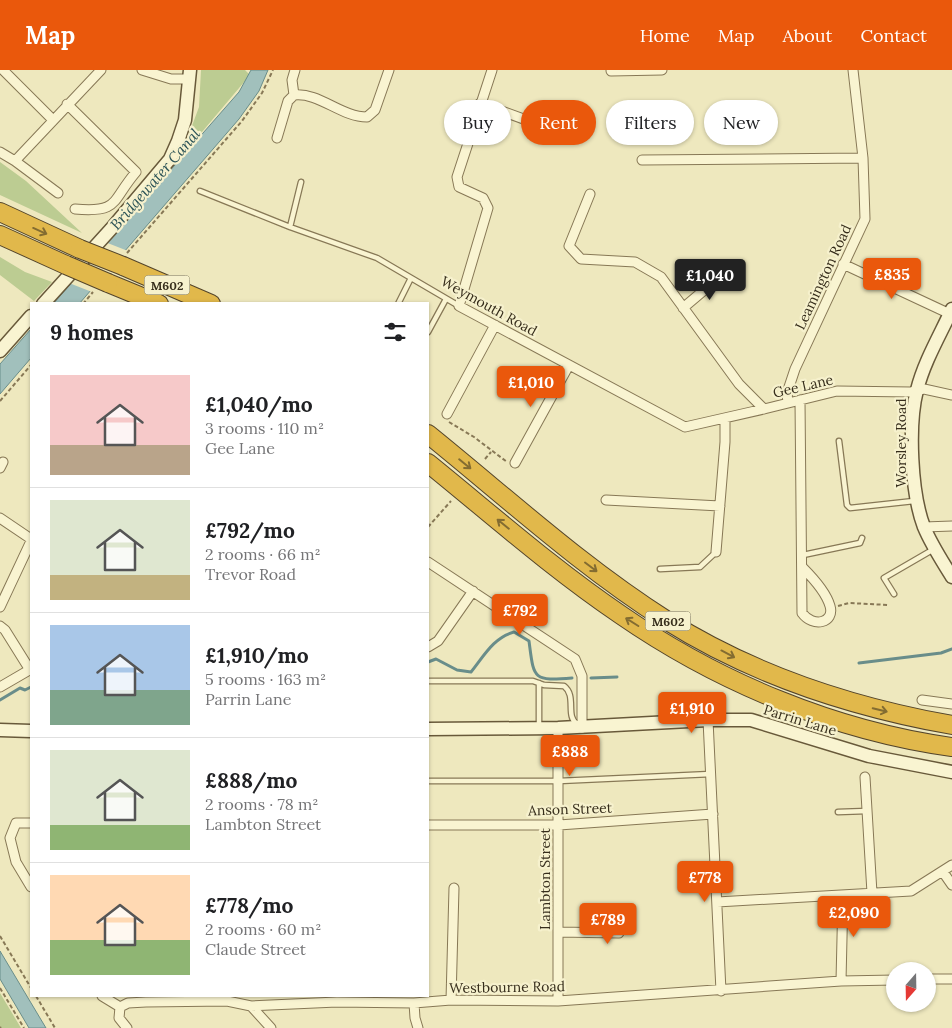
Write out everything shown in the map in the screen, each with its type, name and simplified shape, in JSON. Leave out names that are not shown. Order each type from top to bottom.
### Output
[{"type":"highway","name":"M602","points":[[0,212],[80,249],[123,261],[207,302]]},
{"type":"highway","name":"M602","points":[[0,235],[66,266],[101,287],[152,302]]},
{"type":"highway","name":"M602","points":[[429,435],[594,569],[659,615],[702,641],[770,674],[815,691],[881,711],[952,725]]},
{"type":"highway","name":"M602","points":[[429,464],[524,542],[621,615],[690,658],[758,691],[835,720],[915,742],[952,746]]},
{"type":"main road","points":[[44,302],[149,185],[176,148],[185,120],[190,75]]},
{"type":"main road","name":"Worsley Road","points":[[951,312],[916,391],[913,476],[924,527],[952,577]]},
{"type":"main road","points":[[0,351],[30,317]]},
{"type":"main road","name":"Parrin Lane","points":[[429,729],[582,728],[708,720],[751,720],[869,756],[952,772]]},
{"type":"main road","points":[[0,730],[30,731]]},
{"type":"street","points":[[3,70],[52,119]]},
{"type":"street","points":[[15,160],[52,119],[101,70]]},
{"type":"street","points":[[142,70],[171,78],[190,75]]},
{"type":"street","points":[[294,95],[292,80],[295,70]]},
{"type":"street","points":[[277,138],[288,101],[294,95],[301,94],[332,107],[367,116],[375,110],[390,70]]},
{"type":"street","points":[[481,100],[492,70]]},
{"type":"street","points":[[611,71],[662,70]]},
{"type":"street","name":"Leamington Road","points":[[788,403],[787,393],[795,368],[865,219],[863,158],[853,70]]},
{"type":"street","points":[[67,104],[136,172],[125,184],[114,204],[99,210],[75,209]]},
{"type":"street","points":[[459,306],[488,212],[485,201],[463,190],[457,180],[467,145]]},
{"type":"street","points":[[0,152],[15,160],[58,193]]},
{"type":"street","points":[[642,160],[863,158]]},
{"type":"street","name":"Gee Lane","points":[[590,194],[569,246],[581,259],[635,262],[661,277],[739,384],[764,409],[837,391],[916,391],[924,389],[952,395]]},
{"type":"street","points":[[843,264],[951,312]]},
{"type":"street","points":[[683,308],[722,275]]},
{"type":"street","name":"Weymouth Road","points":[[459,306],[685,427],[764,409]]},
{"type":"street","points":[[447,414],[495,325]]},
{"type":"street","points":[[514,463],[569,365]]},
{"type":"street","points":[[800,400],[803,555],[802,568],[802,613],[814,623],[823,622],[829,616],[831,608],[826,598],[802,568]]},
{"type":"street","points":[[716,552],[725,418]]},
{"type":"street","points":[[606,500],[720,506]]},
{"type":"street","points":[[0,518],[30,539]]},
{"type":"street","points":[[924,527],[952,526]]},
{"type":"street","points":[[0,607],[30,542]]},
{"type":"street","points":[[429,563],[575,659],[582,676],[582,728]]},
{"type":"street","points":[[429,646],[438,641],[473,591]]},
{"type":"street","points":[[0,626],[5,630],[30,670],[0,688]]},
{"type":"street","points":[[922,700],[952,704]]},
{"type":"street","points":[[708,720],[721,991]]},
{"type":"street","name":"Lambton Street","points":[[558,728],[558,1000]]},
{"type":"street","points":[[864,777],[872,893]]},
{"type":"street","name":"Anson Street","points":[[429,825],[559,825],[713,814]]},
{"type":"street","points":[[30,823],[16,823],[10,838],[16,862],[30,885]]},
{"type":"street","points":[[717,902],[911,891],[952,865]]},
{"type":"street","points":[[943,872],[952,885]]},
{"type":"street","points":[[451,1000],[454,888]]},
{"type":"street","points":[[841,981],[842,895]]},
{"type":"street","points":[[558,932],[618,933],[618,912]]},
{"type":"street","points":[[936,979],[952,979]]},
{"type":"street","name":"Westbourne Road","points":[[120,1007],[135,1002],[174,1001],[414,1003],[451,1000],[558,1000],[721,991],[841,981],[886,980]]},
{"type":"street","points":[[104,997],[120,1007],[119,1018],[127,1028]]},
{"type":"street","points":[[251,1001],[271,1028]]},
{"type":"street","points":[[414,1003],[414,1018],[418,1028]]},
{"type":"lane","points":[[290,227],[301,182]]},
{"type":"lane","name":"Weymouth Road","points":[[200,191],[290,227],[377,258],[459,306]]},
{"type":"lane","points":[[399,302],[411,278]]},
{"type":"lane","points":[[429,330],[446,299]]},
{"type":"lane","points":[[839,441],[847,505],[850,508],[917,500]]},
{"type":"lane","points":[[803,555],[860,543],[862,538]]},
{"type":"lane","points":[[894,594],[884,578],[935,548]]},
{"type":"lane","points":[[660,569],[700,566],[716,552]]},
{"type":"lane","points":[[429,681],[532,681],[539,684],[567,688],[571,696],[572,718],[582,728]]},
{"type":"lane","points":[[539,684],[539,729]]},
{"type":"lane","points":[[429,782],[558,781],[711,774]]},
{"type":"lane","points":[[838,812],[867,811]]},
{"type":"path","points":[[123,261],[242,120],[262,94],[273,70]]},
{"type":"path","points":[[85,302],[101,287]]},
{"type":"path","points":[[0,401],[30,366]]},
{"type":"path","points":[[447,414],[445,420],[474,437],[508,462],[514,463]]},
{"type":"path","points":[[485,459],[492,452]]},
{"type":"path","points":[[429,526],[451,501]]},
{"type":"path","points":[[831,608],[849,603],[888,605]]},
{"type":"path","points":[[0,936],[30,986]]},
{"type":"path","points":[[0,988],[24,1028]]},
{"type":"path","points":[[37,997],[55,1028]]},
{"type":"green space","points":[[201,70],[245,70],[250,75],[180,158],[199,107]]},
{"type":"green space","points":[[0,162],[26,181],[82,233],[0,195]]},
{"type":"green space","points":[[0,257],[25,272],[52,282],[34,301],[0,275]]},
{"type":"green space","points":[[0,993],[21,1028],[0,1028]]},
{"type":"water","points":[[251,70],[268,70],[259,91],[239,119],[81,302],[55,302],[239,92]]},
{"type":"water","points":[[30,330],[30,359],[0,394],[0,364]]},
{"type":"water","points":[[0,951],[46,1028],[29,1028],[0,979]]},
{"type":"pier","points":[[105,242],[128,251],[92,292],[69,283]]},
{"type":"waterway","points":[[429,662],[436,659],[457,670],[471,672],[495,643],[514,632],[529,641],[532,663],[537,675],[549,679],[572,678]]},
{"type":"waterway","points":[[859,663],[941,653],[952,649]]},
{"type":"waterway","points":[[591,678],[617,677]]},
{"type":"waterway","points":[[0,700],[20,688],[25,690],[30,688]]},
{"type":"water label","name":"Bridgewater Canal","points":[[155,179]]}]
